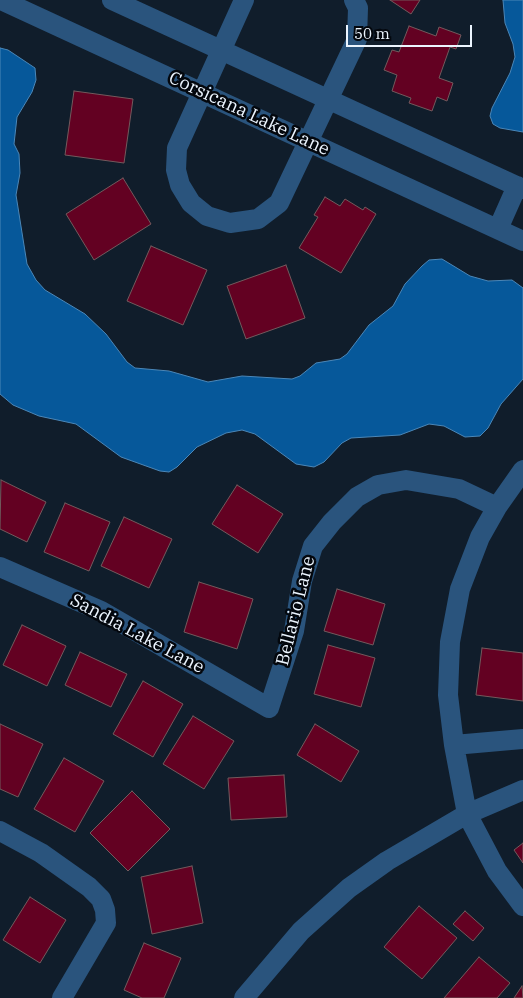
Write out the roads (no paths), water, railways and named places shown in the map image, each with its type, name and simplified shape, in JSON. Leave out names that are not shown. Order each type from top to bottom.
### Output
[{"type":"street","name":"Corsicana Lake Lane","points":[[1,0],[523,241]]},
{"type":"street","points":[[112,0],[520,187],[498,229]]},
{"type":"street","points":[[244,0],[177,148],[176,170],[180,185],[191,203],[207,216],[230,223],[258,219],[279,203],[357,39],[358,8],[354,0]]},
{"type":"street","points":[[523,470],[497,507],[480,537],[460,589],[450,642],[448,694],[454,745],[467,814],[497,871],[523,906]]},
{"type":"street","name":"Bellario Lane","points":[[269,708],[294,631],[302,581],[313,546],[332,522],[357,498],[378,485],[406,480],[459,489],[497,507]]},
{"type":"street","name":"Sandia Lake Lane","points":[[0,567],[101,611],[269,708]]},
{"type":"street","points":[[454,745],[523,739]]},
{"type":"street","points":[[244,998],[301,931],[349,888],[387,861],[467,814],[523,790]]},
{"type":"street","points":[[0,831],[41,853],[89,887],[101,899],[105,910],[106,923],[62,998]]},
{"type":"water","points":[[503,0],[523,0],[523,132],[500,128],[493,124],[490,116],[492,108],[510,73],[515,57],[513,44],[505,23]]},
{"type":"water","points":[[0,48],[8,50],[35,68],[36,80],[32,92],[17,117],[14,144],[19,154],[20,173],[16,195],[27,264],[36,280],[45,290],[85,314],[106,334],[127,362],[135,368],[169,371],[208,382],[242,376],[292,379],[300,376],[316,363],[340,359],[347,354],[369,325],[393,306],[405,284],[422,266],[429,260],[442,259],[470,276],[488,281],[512,280],[523,288],[523,379],[501,404],[488,428],[480,436],[465,437],[444,426],[429,424],[400,435],[351,438],[342,443],[324,462],[314,467],[296,464],[255,434],[242,430],[226,433],[197,447],[177,467],[169,472],[160,471],[121,457],[76,424],[39,416],[13,405],[0,394]]}]
